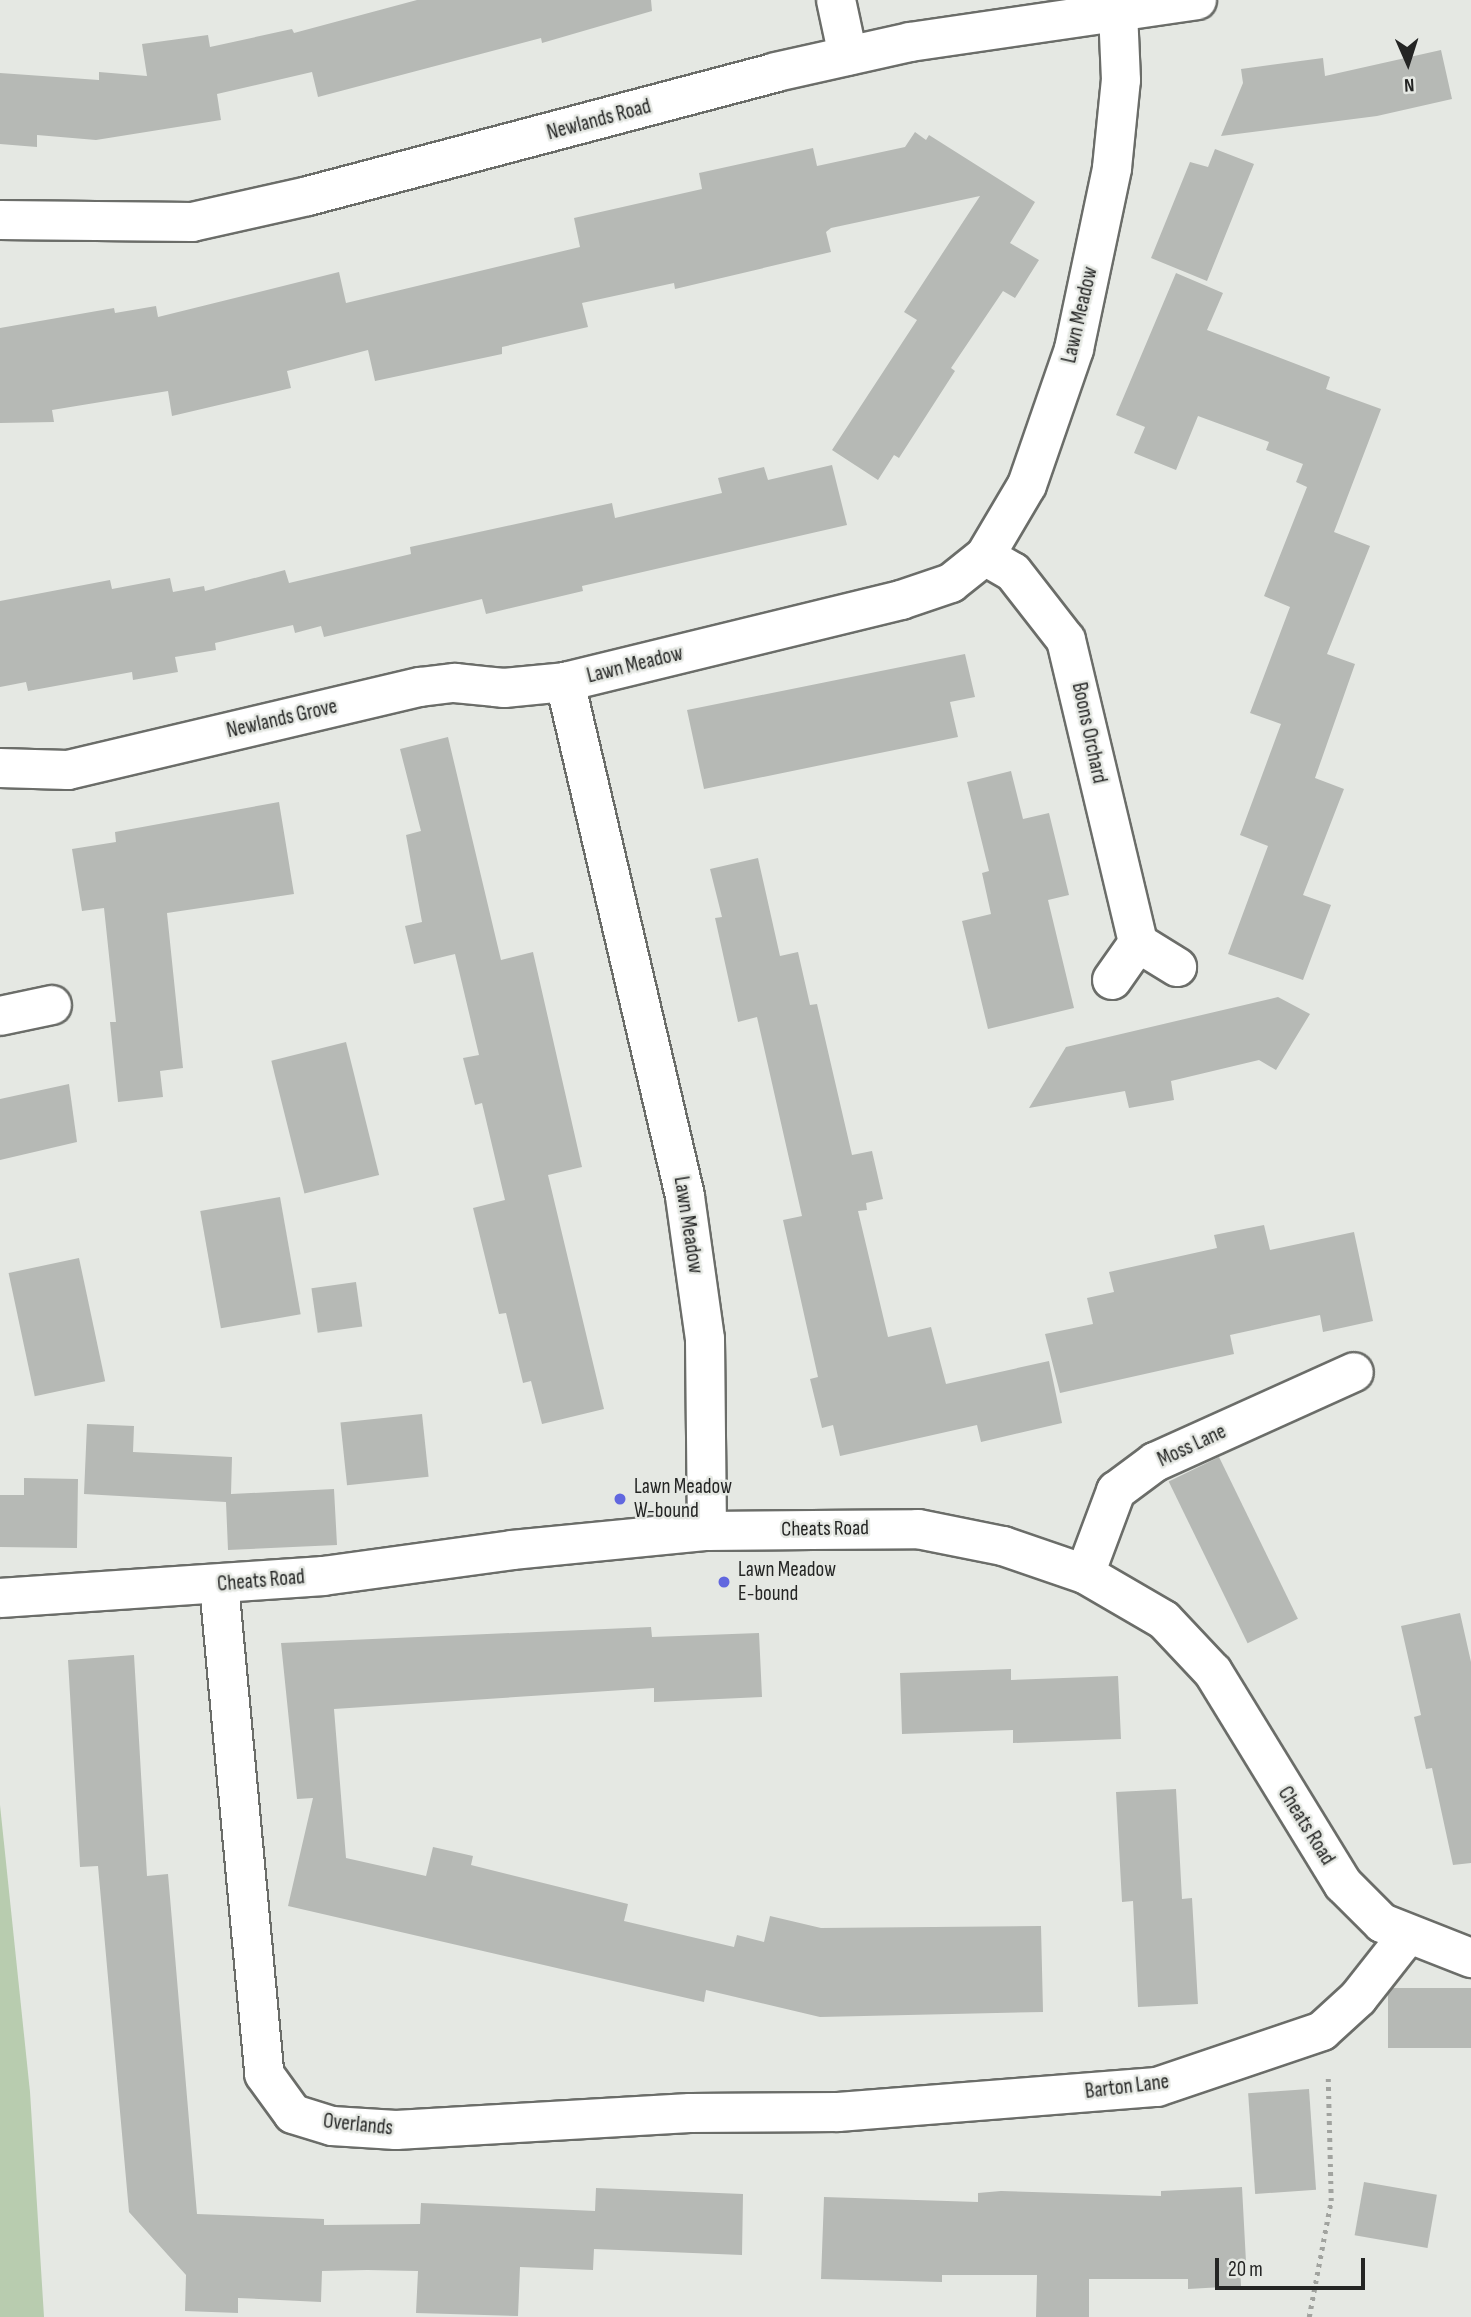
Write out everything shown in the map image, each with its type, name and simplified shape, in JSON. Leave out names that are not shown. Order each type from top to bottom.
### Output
[{"type":"street","points":[[836,0],[848,56]]},
{"type":"street","name":"Newlands Road","points":[[0,220],[192,222],[308,196],[910,42],[1197,0]]},
{"type":"street","name":"Lawn Meadow","points":[[707,1531],[705,1339],[685,1196],[565,681],[901,600],[951,583],[985,556],[1027,485],[1074,349],[1112,169],[1121,80],[1118,12]]},
{"type":"street","name":"Boons Orchard","points":[[985,556],[1013,572],[1066,640],[1138,943]]},
{"type":"street","name":"Newlands Grove","points":[[0,768],[68,771],[420,687],[455,683],[504,688],[565,681]]},
{"type":"street","points":[[1112,980],[1138,943],[1177,967]]},
{"type":"street","points":[[3,1004],[52,1005]]},
{"type":"street","name":"Moss Lane","points":[[1085,1574],[1116,1491],[1155,1462],[1354,1372]]},
{"type":"street","name":"Cheats Road","points":[[0,1598],[219,1585],[707,1531],[918,1529],[1003,1546],[1085,1574],[1164,1620],[1213,1672],[1343,1884],[1382,1923],[1407,1936],[1471,1958]]},
{"type":"street","name":"Overlands","points":[[219,1585],[257,2029],[264,2074],[293,2114],[332,2126],[396,2130],[690,2113],[838,2112]]},
{"type":"street","name":"Barton Lane","points":[[838,2112],[1157,2087],[1322,2031],[1358,1998],[1407,1936]]},
{"type":"path","points":[[1308,2317],[1331,2201],[1329,2081],[1322,2031]]},
{"type":"green space","points":[[0,1805],[30,2092],[44,2317],[0,2317]]},
{"type":"building","points":[[417,0],[651,0],[652,11],[542,43],[541,38],[318,97],[312,72],[217,94],[221,120],[96,140],[37,135],[37,147],[0,144],[0,73],[99,80],[99,72],[147,76],[142,44],[208,35],[210,47],[292,29],[294,33]]},
{"type":"building","points":[[1441,50],[1452,99],[1377,116],[1221,136],[1243,83],[1241,69],[1323,58],[1325,76]]},
{"type":"building","points":[[915,132],[926,140],[929,135],[1035,202],[1010,243],[1039,260],[1015,298],[1003,291],[951,368],[955,371],[899,458],[894,455],[878,480],[832,450],[917,320],[904,312],[980,196],[831,228],[826,232],[831,252],[675,289],[674,283],[582,303],[588,327],[502,347],[502,354],[375,381],[368,350],[287,371],[291,388],[172,416],[168,391],[52,410],[54,422],[0,423],[0,328],[114,308],[115,313],[156,306],[158,317],[339,272],[346,303],[580,247],[574,218],[702,189],[699,173],[813,148],[817,166],[905,147]]},
{"type":"building","points":[[1215,149],[1254,164],[1207,281],[1151,258],[1190,162],[1208,167]]},
{"type":"building","points":[[1176,273],[1223,293],[1207,330],[1330,377],[1326,389],[1381,409],[1334,532],[1370,546],[1327,654],[1355,664],[1315,778],[1344,789],[1303,895],[1331,905],[1303,980],[1228,954],[1268,846],[1240,835],[1281,724],[1250,713],[1290,607],[1264,596],[1307,487],[1296,482],[1303,464],[1266,450],[1269,442],[1198,416],[1176,470],[1134,453],[1145,427],[1116,415]]},
{"type":"building","points":[[832,465],[847,525],[582,586],[583,591],[486,614],[482,599],[324,637],[321,626],[295,633],[293,625],[215,643],[216,650],[175,657],[178,672],[133,680],[132,672],[28,691],[26,682],[0,687],[0,601],[110,580],[112,589],[170,578],[173,592],[204,586],[205,591],[285,570],[289,583],[411,554],[410,547],[612,503],[615,518],[722,493],[718,478],[764,467],[768,480]]},
{"type":"building","points":[[965,654],[975,697],[950,702],[958,737],[704,789],[687,710]]},
{"type":"building","points":[[448,737],[501,960],[533,952],[582,1167],[548,1175],[604,1409],[542,1424],[531,1381],[523,1383],[506,1313],[499,1314],[473,1208],[505,1200],[482,1103],[475,1105],[463,1058],[479,1055],[455,954],[414,964],[405,926],[422,922],[406,835],[421,831],[400,749]]},
{"type":"building","points":[[1011,771],[1023,819],[1049,813],[1069,895],[1048,900],[1074,1008],[988,1029],[962,921],[991,914],[982,873],[989,871],[967,782]]},
{"type":"building","points":[[279,802],[294,894],[167,913],[183,1068],[160,1071],[163,1097],[118,1102],[110,1022],[116,1022],[104,908],[82,911],[72,849],[116,842],[115,832]]},
{"type":"building","points":[[758,858],[780,956],[798,952],[810,1005],[817,1004],[852,1155],[872,1151],[883,1199],[866,1203],[867,1210],[858,1211],[888,1337],[931,1327],[946,1384],[1049,1361],[1062,1423],[981,1442],[977,1425],[840,1456],[833,1425],[822,1428],[810,1379],[818,1377],[783,1220],[802,1216],[757,1017],[738,1022],[715,918],[722,917],[710,869]]},
{"type":"building","points":[[1278,997],[1310,1014],[1276,1070],[1259,1060],[1171,1081],[1174,1100],[1129,1108],[1125,1091],[1029,1108],[1066,1047]]},
{"type":"building","points":[[346,1042],[379,1175],[304,1194],[271,1061]]},
{"type":"building","points":[[69,1084],[77,1142],[0,1160],[0,1099]]},
{"type":"building","points":[[280,1197],[301,1314],[221,1328],[200,1211]]},
{"type":"building","points":[[1264,1225],[1270,1250],[1354,1232],[1373,1321],[1323,1332],[1320,1315],[1230,1335],[1234,1354],[1060,1393],[1045,1334],[1093,1324],[1087,1298],[1114,1292],[1109,1272],[1217,1248],[1214,1235]]},
{"type":"building","points":[[79,1258],[105,1381],[35,1396],[9,1273]]},
{"type":"building","points":[[356,1282],[362,1327],[318,1333],[311,1288]]},
{"type":"building","points":[[422,1414],[429,1477],[347,1485],[340,1423]]},
{"type":"building","points":[[87,1424],[134,1426],[133,1452],[232,1457],[231,1494],[334,1489],[337,1545],[228,1550],[226,1502],[84,1494]]},
{"type":"building","points":[[1219,1457],[1298,1619],[1248,1643],[1169,1482]]},
{"type":"building","points":[[24,1478],[78,1479],[77,1548],[0,1547],[0,1495],[24,1495]]},
{"type":"building","points":[[1460,1613],[1471,1662],[1471,1863],[1453,1865],[1432,1768],[1426,1769],[1414,1717],[1421,1715],[1401,1626]]},
{"type":"building","points":[[651,1627],[652,1637],[759,1633],[762,1697],[654,1702],[654,1688],[334,1709],[346,1858],[426,1876],[433,1847],[473,1856],[471,1865],[628,1904],[624,1921],[734,1947],[737,1935],[764,1942],[770,1916],[821,1928],[1041,1926],[1043,2012],[820,2017],[706,1990],[704,2002],[288,1906],[313,1798],[297,1799],[281,1643]]},
{"type":"building","points":[[134,1655],[147,1876],[168,1874],[197,2214],[324,2219],[324,2225],[420,2224],[421,2203],[595,2211],[596,2188],[743,2194],[742,2255],[594,2249],[593,2270],[520,2267],[518,2316],[416,2313],[418,2271],[367,2270],[322,2271],[321,2302],[238,2298],[238,2313],[185,2311],[186,2275],[129,2212],[98,1866],[80,1867],[68,1660]]},
{"type":"building","points":[[1011,1669],[1011,1680],[1118,1676],[1121,1739],[1013,1743],[1013,1730],[902,1734],[900,1673]]},
{"type":"building","points":[[1176,1789],[1182,1899],[1192,1898],[1198,2004],[1138,2007],[1133,1901],[1122,1902],[1116,1792]]},
{"type":"building","points":[[1388,1988],[1471,1988],[1471,2048],[1388,2048]]},
{"type":"building","points":[[1309,2089],[1316,2190],[1255,2194],[1248,2093]]},
{"type":"building","points":[[1364,2182],[1437,2195],[1427,2248],[1355,2235]]},
{"type":"building","points":[[1242,2187],[1246,2262],[1240,2262],[1241,2286],[1188,2289],[1188,2279],[1089,2279],[1089,2317],[1036,2317],[1037,2275],[942,2275],[942,2282],[821,2279],[824,2197],[978,2202],[978,2193],[1001,2191],[1161,2196],[1161,2191]]},
{"type":"place","name":"Lawn Meadow W-bound","points":[[620,1499]]},
{"type":"place","name":"Lawn Meadow E-bound","points":[[724,1582]]}]
